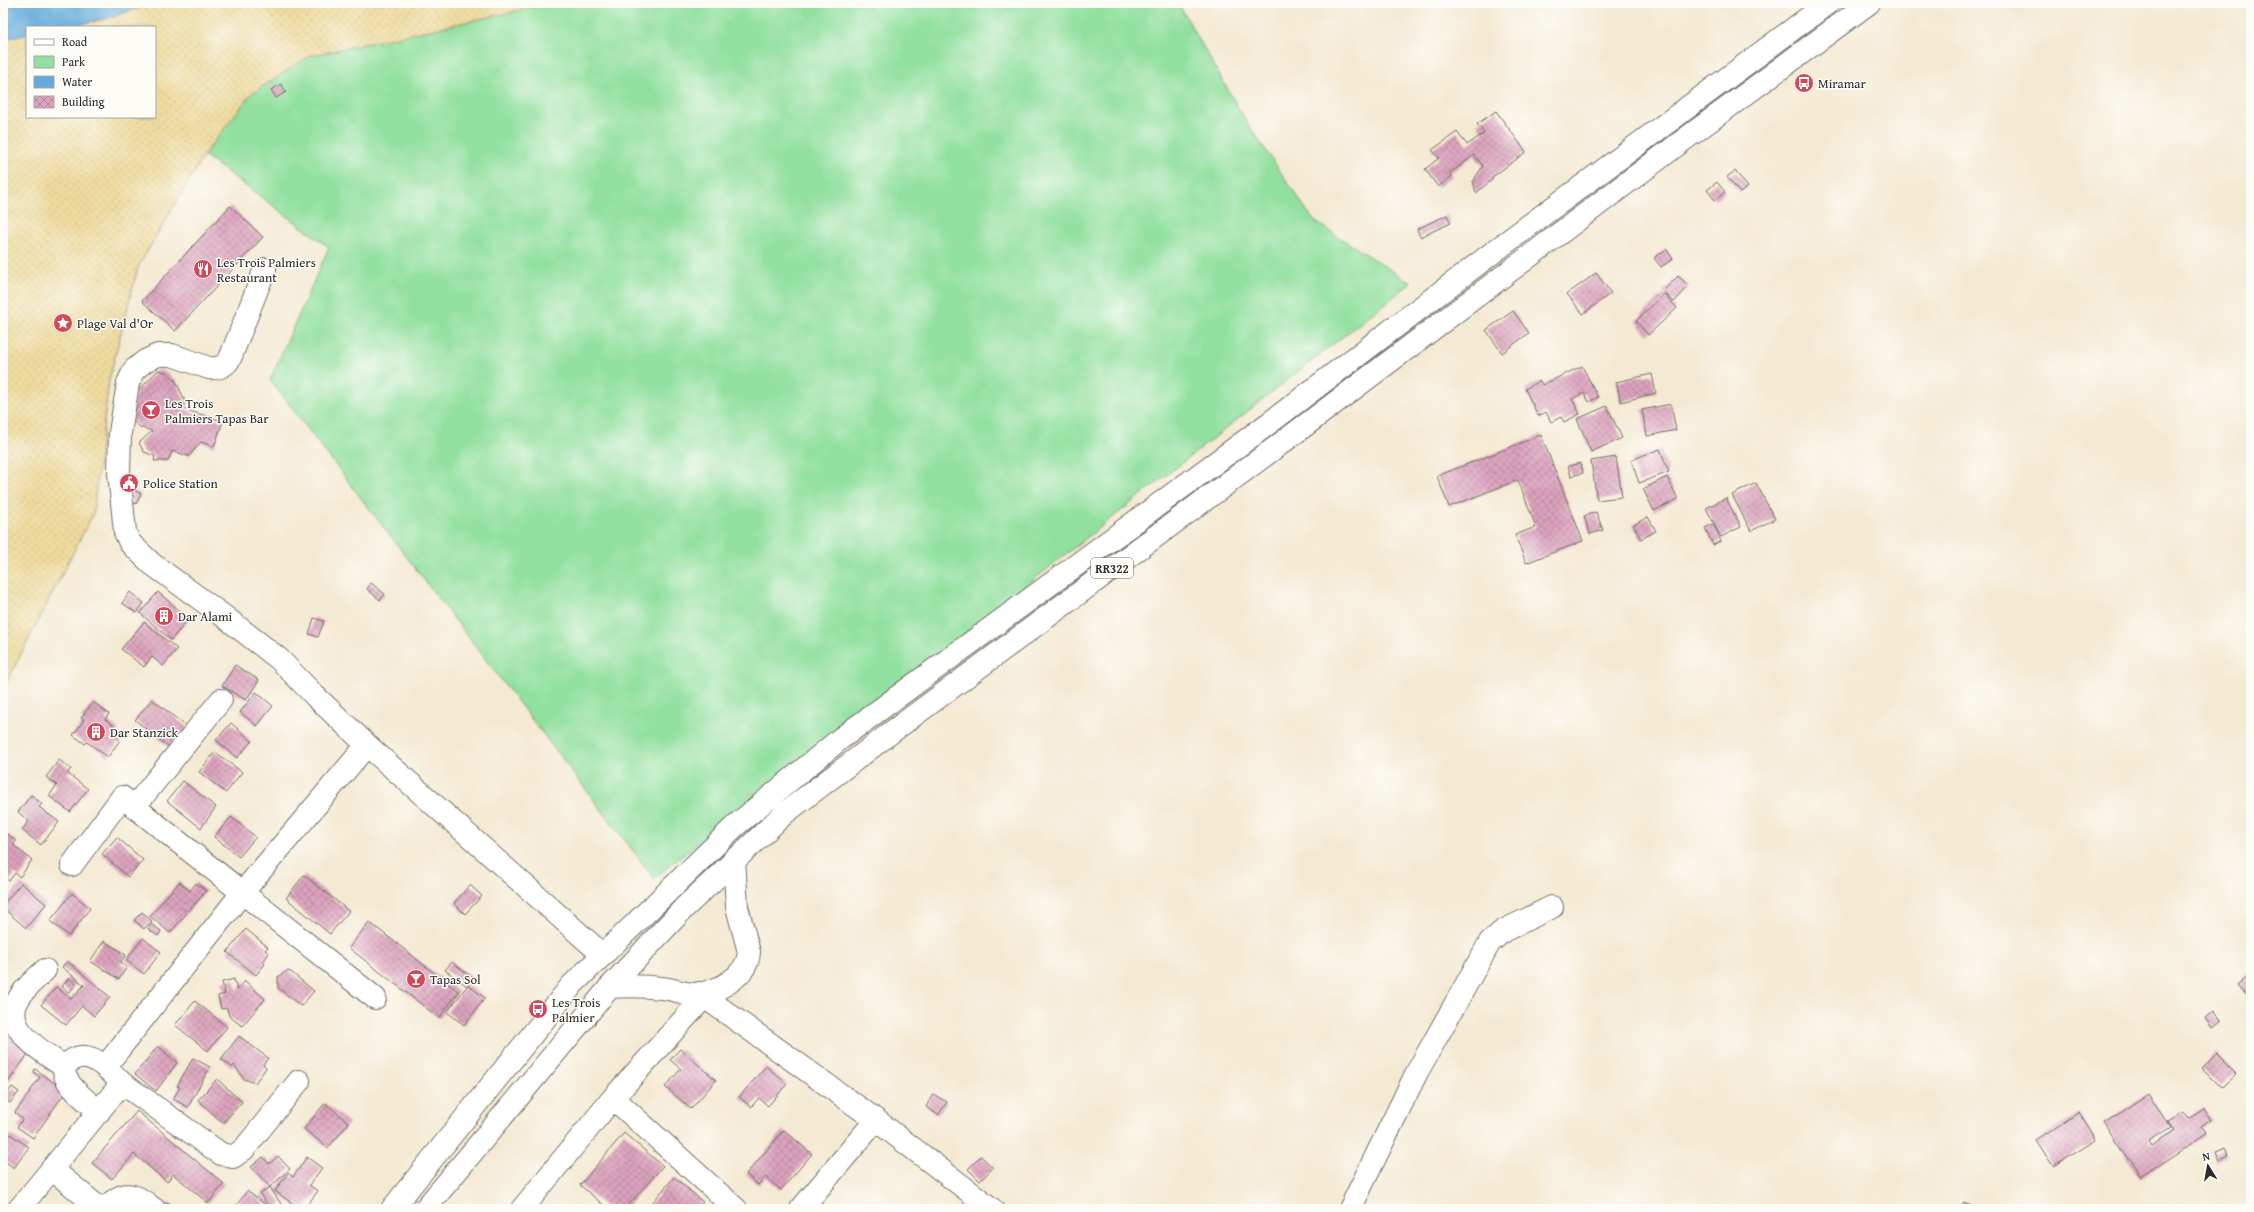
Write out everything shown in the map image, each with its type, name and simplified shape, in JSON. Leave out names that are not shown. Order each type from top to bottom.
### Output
[{"type":"street","name":"RR322","points":[[392,1209],[488,1092],[572,985],[735,826],[840,739],[1272,421],[1504,244],[1828,3]]},
{"type":"street","name":"RR322","points":[[425,1209],[610,987],[685,907],[734,859],[785,813],[834,774],[1280,444],[1681,142],[1869,3]]},
{"type":"street","points":[[265,269],[232,356],[226,365],[209,368],[172,355],[158,356],[145,361],[134,370],[128,383],[120,433],[121,499],[125,532],[130,543],[140,553],[225,616],[279,659],[315,696],[368,745],[603,955]]},
{"type":"street","points":[[135,806],[221,700]]},
{"type":"street","points":[[105,1067],[242,893],[368,745]]},
{"type":"street","points":[[72,865],[122,797],[375,998]]},
{"type":"street","points":[[522,1209],[613,1098],[701,995],[718,988],[743,971],[748,960],[749,952],[737,907],[734,859]]},
{"type":"street","points":[[1350,1209],[1416,1074],[1490,942],[1503,931],[1552,907]]},
{"type":"street","points":[[45,970],[18,999],[14,1009],[14,1020],[21,1033],[64,1067]]},
{"type":"street","points":[[610,987],[660,988],[701,995],[876,1120],[992,1209]]},
{"type":"street","points":[[99,1112],[68,1082],[63,1074],[64,1067],[75,1058],[89,1057],[99,1061],[122,1083],[221,1154],[233,1157],[239,1154],[299,1081]]},
{"type":"street","points":[[19,1209],[53,1170],[122,1083]]},
{"type":"street","points":[[613,1098],[729,1207]]},
{"type":"street","points":[[801,1209],[876,1120]]},
{"type":"street","points":[[53,1170],[98,1207],[103,1208],[122,1196],[128,1195],[136,1196],[154,1209]]},
{"type":"green space","points":[[553,3],[1178,3],[1247,123],[1314,221],[1411,283],[654,878],[270,380],[329,247],[204,155],[251,94],[309,56]]},
{"type":"sand","name":"Plage Val d'Or","points":[[3,3],[553,3],[309,56],[251,94],[204,155],[138,267],[109,380],[93,514],[3,689]]},
{"type":"water","points":[[3,3],[152,3],[110,18],[71,26],[26,26],[26,35],[3,39]]},
{"type":"building","points":[[281,84],[286,92],[276,98],[271,90]]},
{"type":"building","points":[[1496,111],[1526,152],[1491,178],[1493,179],[1476,193],[1473,181],[1483,166],[1474,155],[1450,173],[1452,176],[1438,187],[1425,169],[1439,158],[1432,150],[1457,132],[1467,145],[1484,133],[1477,124]]},
{"type":"building","points":[[1735,171],[1748,187],[1740,193],[1727,177]]},
{"type":"building","points":[[1717,182],[1725,192],[1715,200],[1707,190]]},
{"type":"building","name":"Les Trois Palmiers Restaurant","points":[[230,206],[263,237],[175,331],[142,301]]},
{"type":"building","points":[[1447,215],[1451,223],[1420,237],[1417,229]]},
{"type":"building","points":[[1666,249],[1673,259],[1661,267],[1654,258]]},
{"type":"building","points":[[1596,273],[1611,293],[1583,314],[1567,294]]},
{"type":"building","points":[[1678,276],[1689,286],[1674,302],[1663,291]]},
{"type":"building","points":[[1664,294],[1677,308],[1648,335],[1636,321]]},
{"type":"building","points":[[1513,311],[1529,333],[1502,353],[1486,330]]},
{"type":"building","points":[[1582,366],[1598,397],[1589,402],[1584,393],[1572,399],[1580,414],[1564,422],[1561,417],[1551,422],[1546,412],[1538,416],[1525,389],[1540,381],[1542,385]]},
{"type":"building","points":[[158,370],[166,372],[176,381],[185,401],[183,409],[223,421],[214,447],[201,442],[189,456],[172,451],[168,461],[154,461],[155,456],[144,452],[139,443],[152,431],[140,427],[130,418],[136,390],[142,387]]},
{"type":"building","points":[[1652,374],[1656,393],[1621,402],[1616,382]]},
{"type":"building","points":[[1671,404],[1676,430],[1647,436],[1642,410]]},
{"type":"building","points":[[1607,406],[1622,438],[1591,452],[1577,419]]},
{"type":"building","points":[[1541,435],[1583,541],[1526,563],[1515,535],[1536,527],[1518,480],[1449,507],[1437,476]]},
{"type":"building","points":[[1660,449],[1669,472],[1639,483],[1631,460]]},
{"type":"building","points":[[1616,457],[1622,497],[1597,500],[1591,461]]},
{"type":"building","points":[[1581,463],[1583,473],[1571,476],[1568,466]]},
{"type":"building","points":[[1667,477],[1678,499],[1654,511],[1643,489]]},
{"type":"building","points":[[1756,483],[1775,519],[1751,531],[1732,495]]},
{"type":"building","points":[[134,490],[141,494],[136,504],[128,500]]},
{"type":"building","points":[[1726,498],[1741,527],[1721,537],[1706,508]]},
{"type":"building","points":[[1596,512],[1603,530],[1590,534],[1584,516]]},
{"type":"building","points":[[1648,517],[1656,531],[1641,539],[1633,525]]},
{"type":"building","points":[[1713,524],[1721,541],[1713,545],[1705,528]]},
{"type":"building","points":[[371,583],[385,594],[380,600],[367,589]]},
{"type":"building","points":[[130,592],[144,603],[137,613],[122,603]]},
{"type":"building","name":"Dar Alami","points":[[158,592],[189,619],[171,640],[140,613]]},
{"type":"building","points":[[314,618],[324,621],[318,637],[309,634]]},
{"type":"building","points":[[144,622],[177,649],[163,666],[152,657],[144,667],[121,649]]},
{"type":"building","points":[[235,665],[259,680],[246,700],[222,686]]},
{"type":"building","points":[[256,692],[273,706],[257,726],[240,712]]},
{"type":"building","points":[[152,699],[187,727],[170,748],[135,720]]},
{"type":"building","name":"Dar Stanzick","points":[[93,702],[109,714],[105,719],[119,729],[114,735],[120,740],[108,757],[87,742],[85,744],[73,735],[84,720],[81,718]]},
{"type":"building","points":[[231,723],[252,741],[237,758],[216,740]]},
{"type":"building","points":[[215,752],[242,772],[226,793],[199,772]]},
{"type":"building","points":[[59,760],[71,769],[67,773],[88,789],[70,812],[49,796],[57,785],[46,777]]},
{"type":"building","points":[[183,781],[216,807],[201,828],[167,801]]},
{"type":"building","points":[[31,795],[42,804],[39,807],[59,822],[41,845],[22,830],[29,821],[18,812]]},
{"type":"building","points":[[231,817],[256,837],[239,857],[214,837]]},
{"type":"building","points":[[3,831],[16,841],[13,845],[32,860],[20,877],[15,873],[9,881],[3,876]]},
{"type":"building","points":[[117,837],[143,860],[128,877],[102,854]]},
{"type":"building","points":[[304,875],[349,911],[330,934],[286,898]]},
{"type":"building","points":[[179,882],[190,891],[196,883],[206,891],[170,933],[150,916]]},
{"type":"building","points":[[21,883],[46,904],[26,928],[3,908],[3,905]]},
{"type":"building","points":[[470,885],[482,896],[465,914],[454,903]]},
{"type":"building","points":[[72,893],[90,908],[69,936],[50,921]]},
{"type":"building","points":[[142,912],[152,921],[144,929],[134,920]]},
{"type":"building","name":"Tapas Sol","points":[[369,922],[459,992],[439,1018],[349,948]]},
{"type":"building","points":[[151,924],[161,931],[158,936],[148,929]]},
{"type":"building","points":[[246,929],[268,947],[265,950],[269,953],[263,962],[265,964],[256,975],[227,952]]},
{"type":"building","points":[[143,938],[161,952],[144,974],[126,960]]},
{"type":"building","points":[[104,941],[126,955],[120,963],[127,967],[119,979],[90,961]]},
{"type":"building","points":[[67,961],[110,997],[94,1016],[82,1006],[66,1025],[41,1005],[56,987],[71,999],[84,985],[62,967]]},
{"type":"building","points":[[452,962],[473,978],[467,986],[445,970]]},
{"type":"building","points":[[287,971],[291,972],[314,991],[301,1006],[278,988],[278,977]]},
{"type":"building","points":[[2251,974],[2251,1000],[2238,985]]},
{"type":"building","points":[[69,978],[76,984],[69,993],[62,986]]},
{"type":"building","points":[[234,979],[237,990],[245,981],[265,999],[242,1026],[229,1016],[227,1008],[221,1009],[218,996],[225,994],[222,982]]},
{"type":"building","points":[[468,985],[485,998],[464,1025],[447,1012]]},
{"type":"building","points":[[195,1001],[227,1027],[208,1051],[175,1025]]},
{"type":"building","points":[[2213,1012],[2221,1022],[2213,1028],[2206,1018]]},
{"type":"building","points":[[9,1031],[33,1047],[3,1089],[3,1039]]},
{"type":"building","points":[[239,1036],[268,1058],[263,1065],[266,1068],[255,1083],[244,1079],[234,1065],[232,1067],[221,1059]]},
{"type":"building","points":[[158,1046],[177,1063],[156,1091],[135,1074]]},
{"type":"building","points":[[680,1049],[716,1080],[691,1109],[665,1087],[681,1069],[670,1060]]},
{"type":"building","points":[[2216,1053],[2236,1073],[2221,1087],[2202,1068]]},
{"type":"building","points":[[193,1058],[210,1067],[188,1107],[173,1099],[180,1087],[177,1086]]},
{"type":"building","points":[[766,1066],[787,1084],[768,1106],[759,1098],[751,1107],[739,1097]]},
{"type":"building","points":[[35,1069],[66,1091],[33,1138],[17,1127],[23,1119],[15,1113],[40,1077],[34,1072]]},
{"type":"building","points":[[217,1079],[242,1102],[223,1123],[198,1100]]},
{"type":"building","points":[[12,1087],[19,1092],[10,1103],[3,1099]]},
{"type":"building","points":[[933,1094],[947,1102],[938,1115],[926,1107]]},
{"type":"building","points":[[2148,1094],[2170,1127],[2149,1140],[2152,1145],[2173,1130],[2167,1121],[2182,1112],[2187,1119],[2204,1108],[2212,1121],[2201,1128],[2206,1135],[2140,1179],[2104,1123]]},
{"type":"building","points":[[325,1103],[349,1123],[328,1148],[304,1129]]},
{"type":"building","points":[[137,1111],[224,1184],[208,1203],[173,1174],[167,1182],[134,1154],[112,1179],[92,1163]]},
{"type":"building","points":[[2079,1113],[2096,1140],[2053,1167],[2036,1141]]},
{"type":"building","points":[[784,1130],[812,1154],[781,1190],[766,1177],[758,1185],[746,1174]]},
{"type":"building","points":[[7,1132],[29,1147],[14,1168],[3,1160],[3,1137]]},
{"type":"building","points":[[624,1133],[663,1166],[625,1209],[608,1209],[580,1185]]},
{"type":"building","points":[[2224,1150],[2227,1157],[2217,1162],[2214,1154]]},
{"type":"building","points":[[278,1156],[290,1169],[270,1187],[251,1167],[263,1157],[269,1164]]},
{"type":"building","points":[[981,1156],[993,1168],[980,1181],[968,1169]]},
{"type":"building","points":[[307,1157],[322,1168],[309,1185],[318,1191],[304,1209],[300,1209],[275,1191],[288,1173],[293,1177]]},
{"type":"building","points":[[674,1177],[703,1202],[697,1209],[647,1209]]},
{"type":"building","points":[[270,1187],[281,1204],[274,1209],[271,1209],[260,1194]]},
{"type":"building","points":[[247,1191],[266,1205],[263,1209],[234,1209]]},
{"type":"building","points":[[1964,1201],[1977,1208],[1960,1209]]},
{"type":"building","points":[[167,1202],[178,1209],[163,1209]]},
{"type":"place","name":"Miramar","points":[[1804,83]]},
{"type":"place","name":"Les Trois Palmiers Restaurant","points":[[203,269]]},
{"type":"place","name":"Plage Val d'Or","points":[[63,323]]},
{"type":"place","name":"Les Trois Palmiers Tapas Bar","points":[[151,410]]},
{"type":"place","name":"Police Station","points":[[129,483]]},
{"type":"place","name":"Dar Alami","points":[[164,616]]},
{"type":"place","name":"Dar Stanzick","points":[[96,732]]},
{"type":"place","name":"Tapas Sol","points":[[416,979]]},
{"type":"place","name":"Les Trois Palmier","points":[[538,1009]]}]
